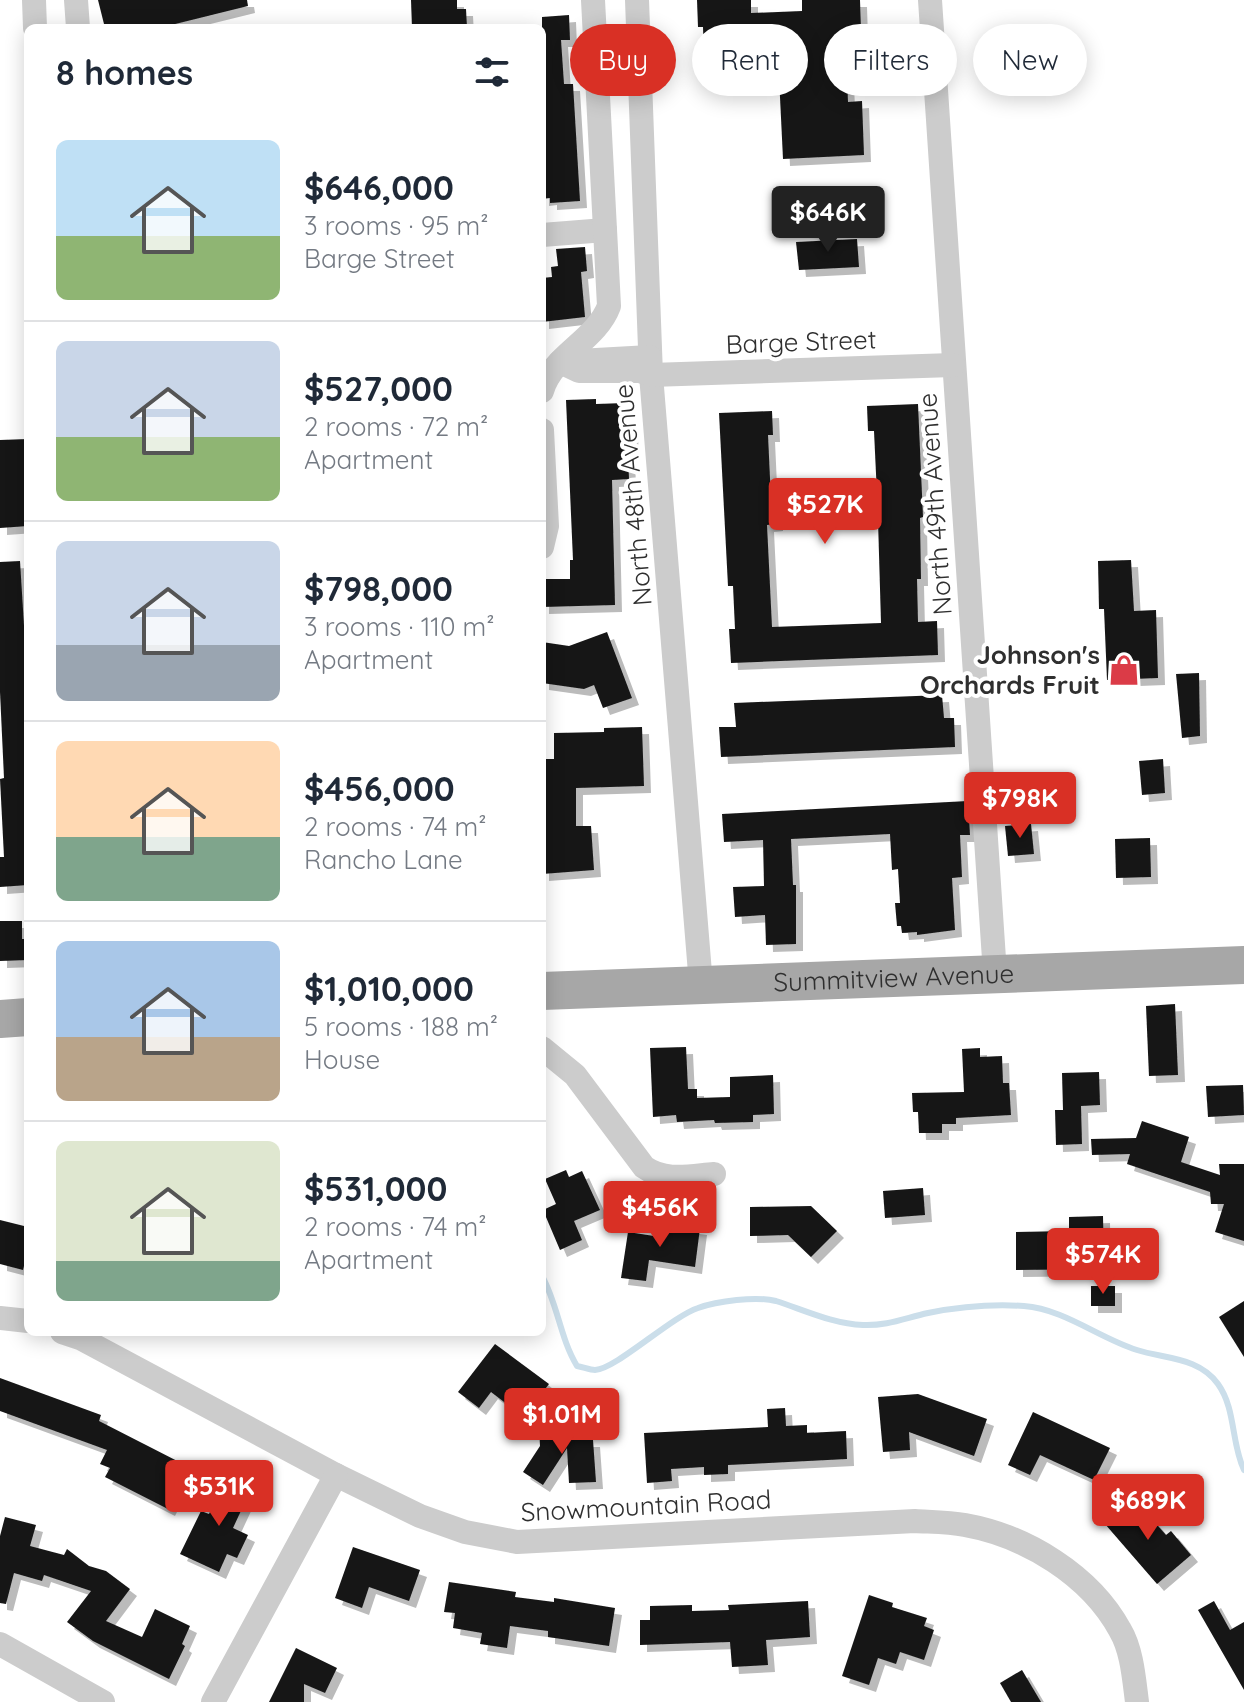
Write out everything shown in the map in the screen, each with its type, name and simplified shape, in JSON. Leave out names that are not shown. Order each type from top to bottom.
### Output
[{"type":"main road","name":"Summitview Avenue","points":[[546,991],[1244,965]]},
{"type":"main road","points":[[0,1019],[24,1017]]},
{"type":"street","points":[[34,0],[35,24]]},
{"type":"street","points":[[76,0],[78,24]]},
{"type":"street","points":[[546,380],[596,327],[609,306],[593,0]]},
{"type":"street","name":"North 48th Avenue","points":[[637,0],[651,366],[701,985]]},
{"type":"street","name":"North 49th Avenue","points":[[930,0],[995,974]]},
{"type":"street","points":[[546,235],[605,230]]},
{"type":"street","name":"Barge Street","points":[[560,362],[651,366],[953,365]]},
{"type":"street","points":[[546,507],[546,530]]},
{"type":"street","points":[[546,1051],[575,1075],[644,1167],[655,1175],[714,1174]]},
{"type":"street","points":[[0,1318],[24,1321]]},
{"type":"street","name":"Snowmountain Road","points":[[74,1336],[336,1475],[420,1516],[465,1532],[517,1542],[915,1521],[966,1525],[1015,1540],[1060,1565],[1098,1598],[1122,1631],[1133,1671],[1137,1702]]},
{"type":"street","points":[[213,1702],[336,1475]]},
{"type":"street","points":[[0,1644],[103,1702]]},
{"type":"building","points":[[98,0],[247,0],[248,6],[175,24],[104,24]]},
{"type":"building","points":[[411,0],[457,0],[457,9],[466,9],[467,24],[412,24]]},
{"type":"building","points":[[697,0],[751,0],[751,13],[802,11],[802,0],[860,0],[861,24],[824,24],[824,96],[848,96],[848,102],[862,101],[864,155],[783,159],[780,96],[808,96],[808,24],[698,24]]},
{"type":"building","points":[[569,15],[570,40],[561,40],[564,84],[570,84],[570,96],[574,96],[580,201],[550,203],[550,198],[546,198],[546,24],[542,24],[542,17]]},
{"type":"building","points":[[857,239],[859,267],[799,270],[796,242]]},
{"type":"building","points":[[585,247],[587,271],[581,272],[585,317],[546,322],[546,278],[552,277],[551,267],[558,266],[556,249]]},
{"type":"building","points":[[596,399],[596,404],[625,403],[626,429],[631,429],[632,452],[628,453],[629,479],[612,480],[615,605],[546,607],[546,579],[570,579],[570,560],[573,560],[566,400]]},
{"type":"building","points":[[918,404],[923,517],[920,518],[921,579],[917,579],[918,622],[937,621],[938,655],[731,663],[729,629],[735,629],[733,586],[728,586],[719,413],[772,411],[773,435],[768,435],[771,500],[775,500],[776,524],[767,525],[772,627],[881,623],[878,520],[871,520],[870,495],[877,495],[874,431],[868,431],[867,406]]},
{"type":"building","points":[[24,439],[24,526],[0,528],[0,440]]},
{"type":"building","points":[[1131,560],[1134,611],[1156,610],[1158,678],[1107,680],[1104,609],[1099,609],[1098,561]]},
{"type":"building","points":[[20,561],[24,626],[24,885],[0,887],[0,857],[4,857],[0,779],[4,778],[0,692],[0,562]]},
{"type":"building","points":[[607,632],[632,698],[603,708],[594,685],[584,689],[546,684],[546,643],[569,646]]},
{"type":"building","points":[[1199,673],[1200,736],[1182,738],[1176,674]]},
{"type":"building","points":[[942,695],[944,718],[954,718],[955,747],[721,757],[719,727],[736,727],[734,703]]},
{"type":"building","points":[[642,727],[644,786],[576,788],[576,826],[591,826],[594,870],[546,874],[546,759],[554,759],[554,733],[604,732],[604,728]]},
{"type":"building","points":[[1163,759],[1165,793],[1142,795],[1139,761]]},
{"type":"building","points":[[968,801],[970,835],[960,835],[962,877],[952,878],[955,930],[917,935],[917,932],[902,933],[901,926],[897,926],[895,903],[900,903],[898,869],[892,870],[890,834],[791,839],[793,885],[796,885],[796,944],[766,945],[765,915],[735,917],[733,887],[764,886],[763,840],[724,842],[722,814]]},
{"type":"building","points":[[1031,824],[1034,854],[1008,856],[1005,826]]},
{"type":"building","points":[[1150,838],[1151,877],[1116,878],[1115,839]]},
{"type":"building","points":[[0,921],[22,921],[24,960],[0,961]]},
{"type":"building","points":[[1175,1004],[1178,1075],[1149,1076],[1146,1006]]},
{"type":"building","points":[[686,1047],[688,1089],[697,1089],[697,1098],[730,1097],[730,1077],[773,1075],[774,1114],[753,1115],[753,1122],[715,1123],[714,1120],[677,1122],[676,1115],[653,1117],[650,1048]]},
{"type":"building","points":[[980,1048],[980,1057],[1002,1056],[1003,1083],[1009,1083],[1011,1115],[956,1118],[956,1124],[942,1124],[942,1133],[919,1133],[918,1112],[913,1112],[912,1093],[964,1092],[962,1049]]},
{"type":"building","points":[[1099,1072],[1100,1105],[1081,1106],[1082,1144],[1056,1145],[1055,1110],[1063,1110],[1062,1073]]},
{"type":"building","points":[[1243,1085],[1244,1115],[1208,1117],[1206,1086]]},
{"type":"building","points":[[1142,1121],[1189,1137],[1181,1162],[1220,1175],[1219,1164],[1244,1164],[1244,1241],[1215,1232],[1224,1204],[1211,1204],[1210,1192],[1127,1164],[1130,1154],[1092,1155],[1091,1139],[1136,1138]]},
{"type":"building","points":[[566,1170],[569,1177],[582,1171],[600,1210],[574,1221],[582,1240],[560,1250],[546,1217],[546,1209],[556,1204],[546,1179]]},
{"type":"building","points":[[923,1188],[925,1215],[885,1218],[883,1191]]},
{"type":"building","points":[[811,1206],[837,1231],[811,1257],[788,1235],[750,1236],[750,1207]]},
{"type":"building","points":[[1103,1216],[1104,1269],[1016,1270],[1016,1232],[1069,1231],[1069,1217]]},
{"type":"building","points":[[0,1220],[24,1226],[23,1270],[0,1264]]},
{"type":"building","points":[[656,1222],[700,1228],[695,1267],[649,1260],[646,1281],[621,1278],[628,1232],[654,1236]]},
{"type":"building","points":[[1091,1286],[1115,1286],[1115,1306],[1091,1306]]},
{"type":"building","points":[[1244,1301],[1244,1357],[1219,1317]]},
{"type":"building","points":[[495,1344],[549,1384],[524,1417],[491,1392],[479,1408],[458,1392]]},
{"type":"building","points":[[0,1378],[101,1415],[99,1421],[189,1467],[168,1509],[105,1477],[110,1468],[100,1464],[107,1450],[0,1411]]},
{"type":"building","points":[[918,1394],[987,1419],[974,1456],[909,1432],[910,1450],[883,1452],[878,1397]]},
{"type":"building","points":[[785,1408],[786,1426],[807,1425],[807,1433],[846,1431],[847,1459],[728,1465],[728,1474],[704,1475],[704,1467],[671,1469],[672,1481],[647,1483],[644,1433],[768,1427],[767,1409]]},
{"type":"building","points":[[1033,1412],[1110,1448],[1094,1480],[1040,1455],[1030,1475],[1008,1465]]},
{"type":"building","points":[[555,1424],[581,1440],[593,1440],[596,1482],[569,1483],[567,1448],[543,1485],[523,1472],[540,1446],[539,1426]]},
{"type":"building","points":[[227,1475],[252,1487],[233,1528],[248,1535],[237,1558],[227,1554],[219,1572],[180,1554],[201,1511],[209,1514]]},
{"type":"building","points":[[1134,1499],[1166,1535],[1171,1531],[1191,1555],[1157,1584],[1105,1524]]},
{"type":"building","points":[[5,1517],[36,1525],[30,1546],[64,1555],[67,1549],[89,1566],[106,1571],[130,1589],[106,1621],[142,1637],[155,1609],[190,1626],[182,1644],[185,1646],[169,1679],[93,1641],[67,1622],[91,1591],[44,1575],[42,1581],[14,1573],[6,1604],[0,1603],[0,1536]]},
{"type":"building","points":[[353,1547],[420,1570],[409,1601],[369,1587],[362,1608],[335,1598]]},
{"type":"building","points":[[449,1582],[516,1592],[515,1597],[554,1602],[554,1598],[615,1608],[609,1646],[548,1637],[548,1631],[510,1626],[507,1648],[480,1644],[482,1633],[453,1628],[455,1613],[444,1612]]},
{"type":"building","points":[[869,1595],[893,1603],[892,1607],[927,1618],[924,1626],[934,1630],[924,1660],[900,1652],[896,1664],[878,1658],[869,1685],[842,1676]]},
{"type":"building","points":[[808,1601],[810,1637],[766,1640],[768,1665],[732,1667],[730,1642],[640,1645],[640,1620],[650,1620],[650,1606],[692,1605],[692,1611],[729,1610],[728,1605]]},
{"type":"building","points":[[1214,1601],[1230,1630],[1244,1622],[1244,1690],[1198,1610]]},
{"type":"building","points":[[296,1648],[337,1668],[325,1693],[304,1684],[304,1702],[269,1702]]},
{"type":"building","points":[[1022,1670],[1041,1702],[1011,1702],[1000,1683]]},
{"type":"waterway","points":[[546,1285],[577,1366],[595,1370],[616,1361],[687,1313],[726,1301],[776,1301],[830,1319],[863,1325],[963,1308],[1012,1305],[1039,1308],[1137,1350],[1181,1360],[1210,1375],[1228,1404],[1244,1470]]},
{"type":"place","name":"Johnson's Orchards Fruit","points":[[1124,670]]}]
